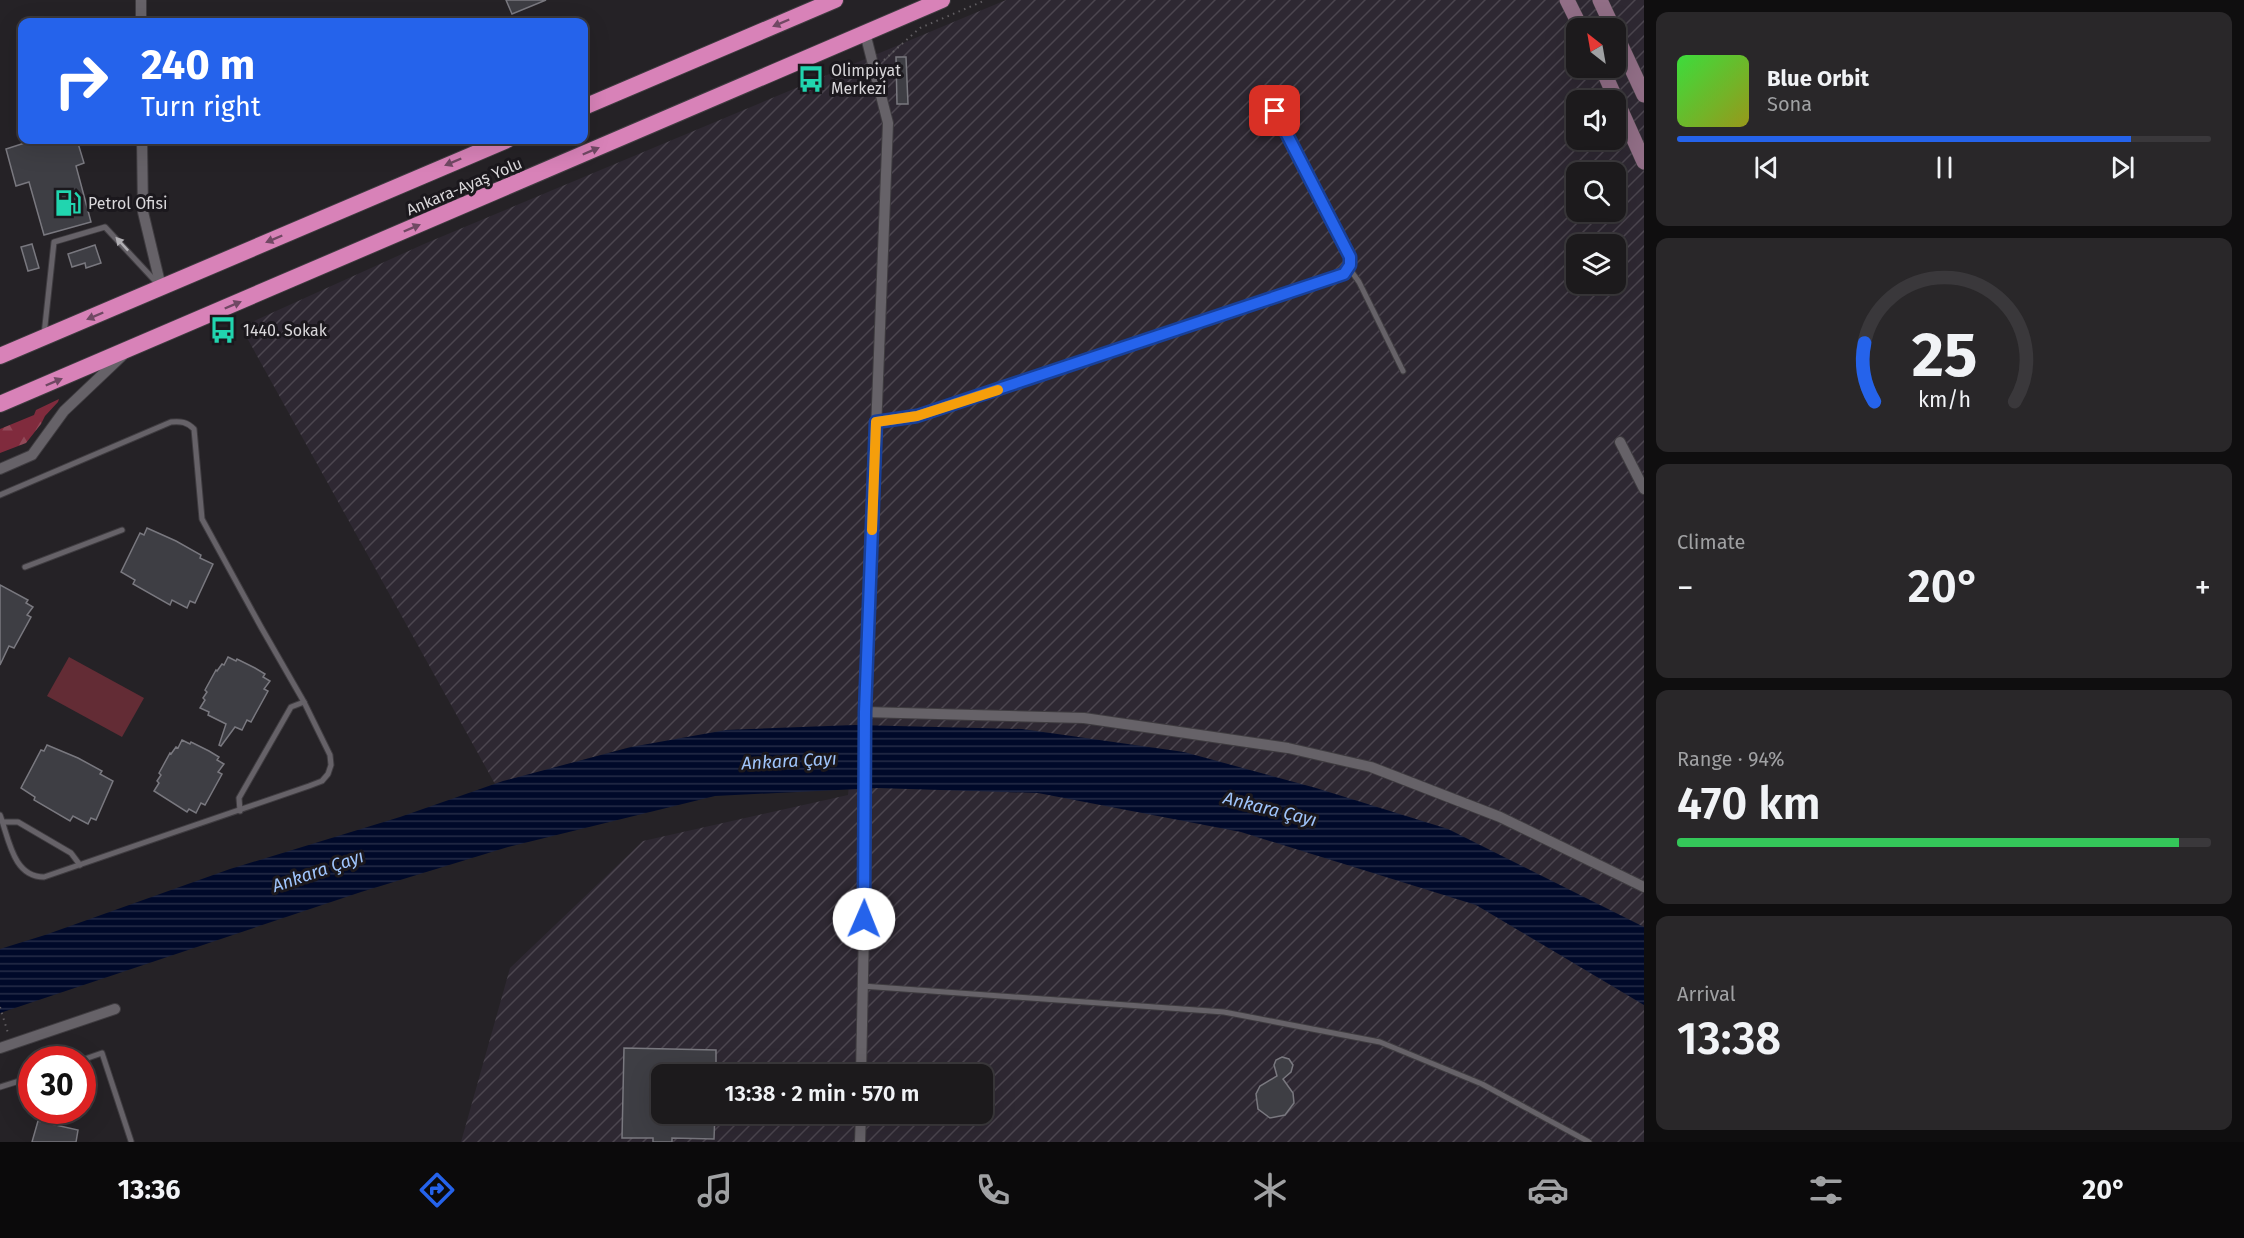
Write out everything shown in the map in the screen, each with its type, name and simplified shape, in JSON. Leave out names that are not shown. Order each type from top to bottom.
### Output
[{"type":"highway","points":[[588,105],[835,0]]},
{"type":"highway","name":"Ankara-Ayaş Yolu","points":[[0,404],[942,0]]},
{"type":"highway","name":"Ankara-Ayaş Yolu","points":[[0,356],[498,144]]},
{"type":"main road","points":[[1567,0],[1576,18]]},
{"type":"main road","points":[[1600,0],[1608,18]]},
{"type":"main road","points":[[1626,56],[1644,95]]},
{"type":"main road","points":[[1606,78],[1644,162]]},
{"type":"street","points":[[141,0],[141,18]]},
{"type":"street","points":[[861,1064],[866,830],[865,712],[888,123],[865,33]]},
{"type":"street","points":[[142,144],[143,212],[161,287]]},
{"type":"street","points":[[0,469],[32,455],[64,411],[130,349]]},
{"type":"street","points":[[1620,442],[1644,489]]},
{"type":"street","points":[[865,712],[1084,718],[1288,748],[1371,767],[1500,817],[1644,887]]},
{"type":"street","points":[[0,1048],[115,1009]]},
{"type":"street","points":[[860,1142],[861,1124]]},
{"type":"lane","points":[[876,422],[917,416],[1341,276],[1349,268],[1350,257],[1264,90]]},
{"type":"lane","points":[[44,338],[54,242],[105,226],[161,287]]},
{"type":"lane","points":[[1349,268],[1359,282],[1403,371]]},
{"type":"lane","points":[[0,495],[171,422],[188,423],[194,429],[202,519],[304,702],[330,755],[331,765],[322,781],[44,877],[34,877],[25,872],[17,862],[0,815]]},
{"type":"lane","points":[[25,567],[122,530]]},
{"type":"lane","points":[[240,811],[239,798],[291,707],[304,702]]},
{"type":"lane","points":[[3,822],[18,822],[71,853],[80,865]]},
{"type":"lane","points":[[862,986],[1224,1012],[1380,1042],[1482,1084],[1589,1142]]},
{"type":"lane","points":[[96,1055],[102,1053],[131,1141]]},
{"type":"lane","points":[[0,1087],[18,1081]]},
{"type":"path","points":[[874,69],[920,28],[986,0]]},
{"type":"path","points":[[0,1007],[5,1022]]},
{"type":"shaded area","points":[[1006,0],[1644,0],[1644,1142],[461,1142],[510,968],[643,841],[848,795],[855,726],[630,747],[495,784],[241,327],[424,244]]},
{"type":"shaded area","points":[[69,657],[144,698],[122,737],[47,696]]},
{"type":"green space","points":[[59,399],[26,443],[0,453],[0,429],[34,415],[36,410]]},
{"type":"water","name":"Ankara Çayı","points":[[855,725],[1022,729],[1184,752],[1316,788],[1448,829],[1644,927],[1644,1005],[1476,905],[1241,832],[1038,793],[878,788],[715,796],[508,847],[361,892],[0,1013],[0,949],[230,869],[400,817],[503,781],[631,747],[726,730]]},
{"type":"building","points":[[506,0],[546,0],[512,14]]},
{"type":"building","points":[[896,57],[906,57],[908,104],[897,104]]},
{"type":"building","points":[[22,144],[78,144],[84,163],[76,166],[91,222],[44,235],[29,182],[16,186],[6,149]]},
{"type":"building","points":[[32,244],[39,268],[28,271],[21,247]]},
{"type":"building","points":[[95,245],[101,263],[86,268],[85,263],[72,267],[68,254]]},
{"type":"building","points":[[147,528],[176,541],[213,564],[195,603],[190,601],[187,608],[172,600],[170,605],[133,584],[135,580],[121,572],[140,533],[144,535]]},
{"type":"building","points":[[0,585],[28,600],[26,603],[33,607],[27,615],[31,617],[14,648],[9,646],[0,665]]},
{"type":"building","points":[[228,657],[255,668],[265,674],[263,677],[270,681],[264,689],[268,691],[251,722],[247,720],[242,730],[235,727],[221,746],[219,745],[226,724],[200,708],[205,700],[203,698],[207,692],[205,690],[216,670],[222,664],[224,665]]},
{"type":"building","points":[[182,740],[209,751],[219,757],[217,760],[224,764],[218,772],[222,774],[205,805],[201,803],[196,813],[189,809],[187,812],[154,791],[159,783],[157,781],[161,775],[159,773],[170,753],[176,747],[178,748]]},
{"type":"building","points":[[47,745],[102,771],[100,774],[113,781],[96,820],[91,818],[88,824],[73,816],[70,821],[34,800],[35,797],[21,788],[41,750],[44,751]]},
{"type":"building","points":[[624,1048],[716,1050],[716,1064],[651,1064],[651,1124],[715,1124],[714,1139],[672,1138],[672,1142],[653,1142],[653,1138],[622,1138]]},
{"type":"building","points":[[1282,1057],[1289,1059],[1293,1065],[1291,1072],[1283,1079],[1293,1093],[1294,1103],[1285,1115],[1270,1118],[1258,1109],[1256,1094],[1260,1086],[1277,1076],[1274,1065],[1276,1060]]},
{"type":"building","points":[[37,1124],[51,1124],[78,1130],[76,1142],[32,1142]]},
{"type":"slow traffic","points":[[872,530],[876,422],[917,416],[998,390]]},
{"type":"place","name":"Olimpiyat Merkezi","points":[[811,79]]},
{"type":"place","name":"Petrol Ofisi","points":[[68,203]]},
{"type":"place","name":"1440. Sokak","points":[[223,330]]},
{"type":"route","points":[[864,919],[865,712],[876,422],[917,416],[1344,274],[1350,265],[1350,257],[1275,111]]}]
